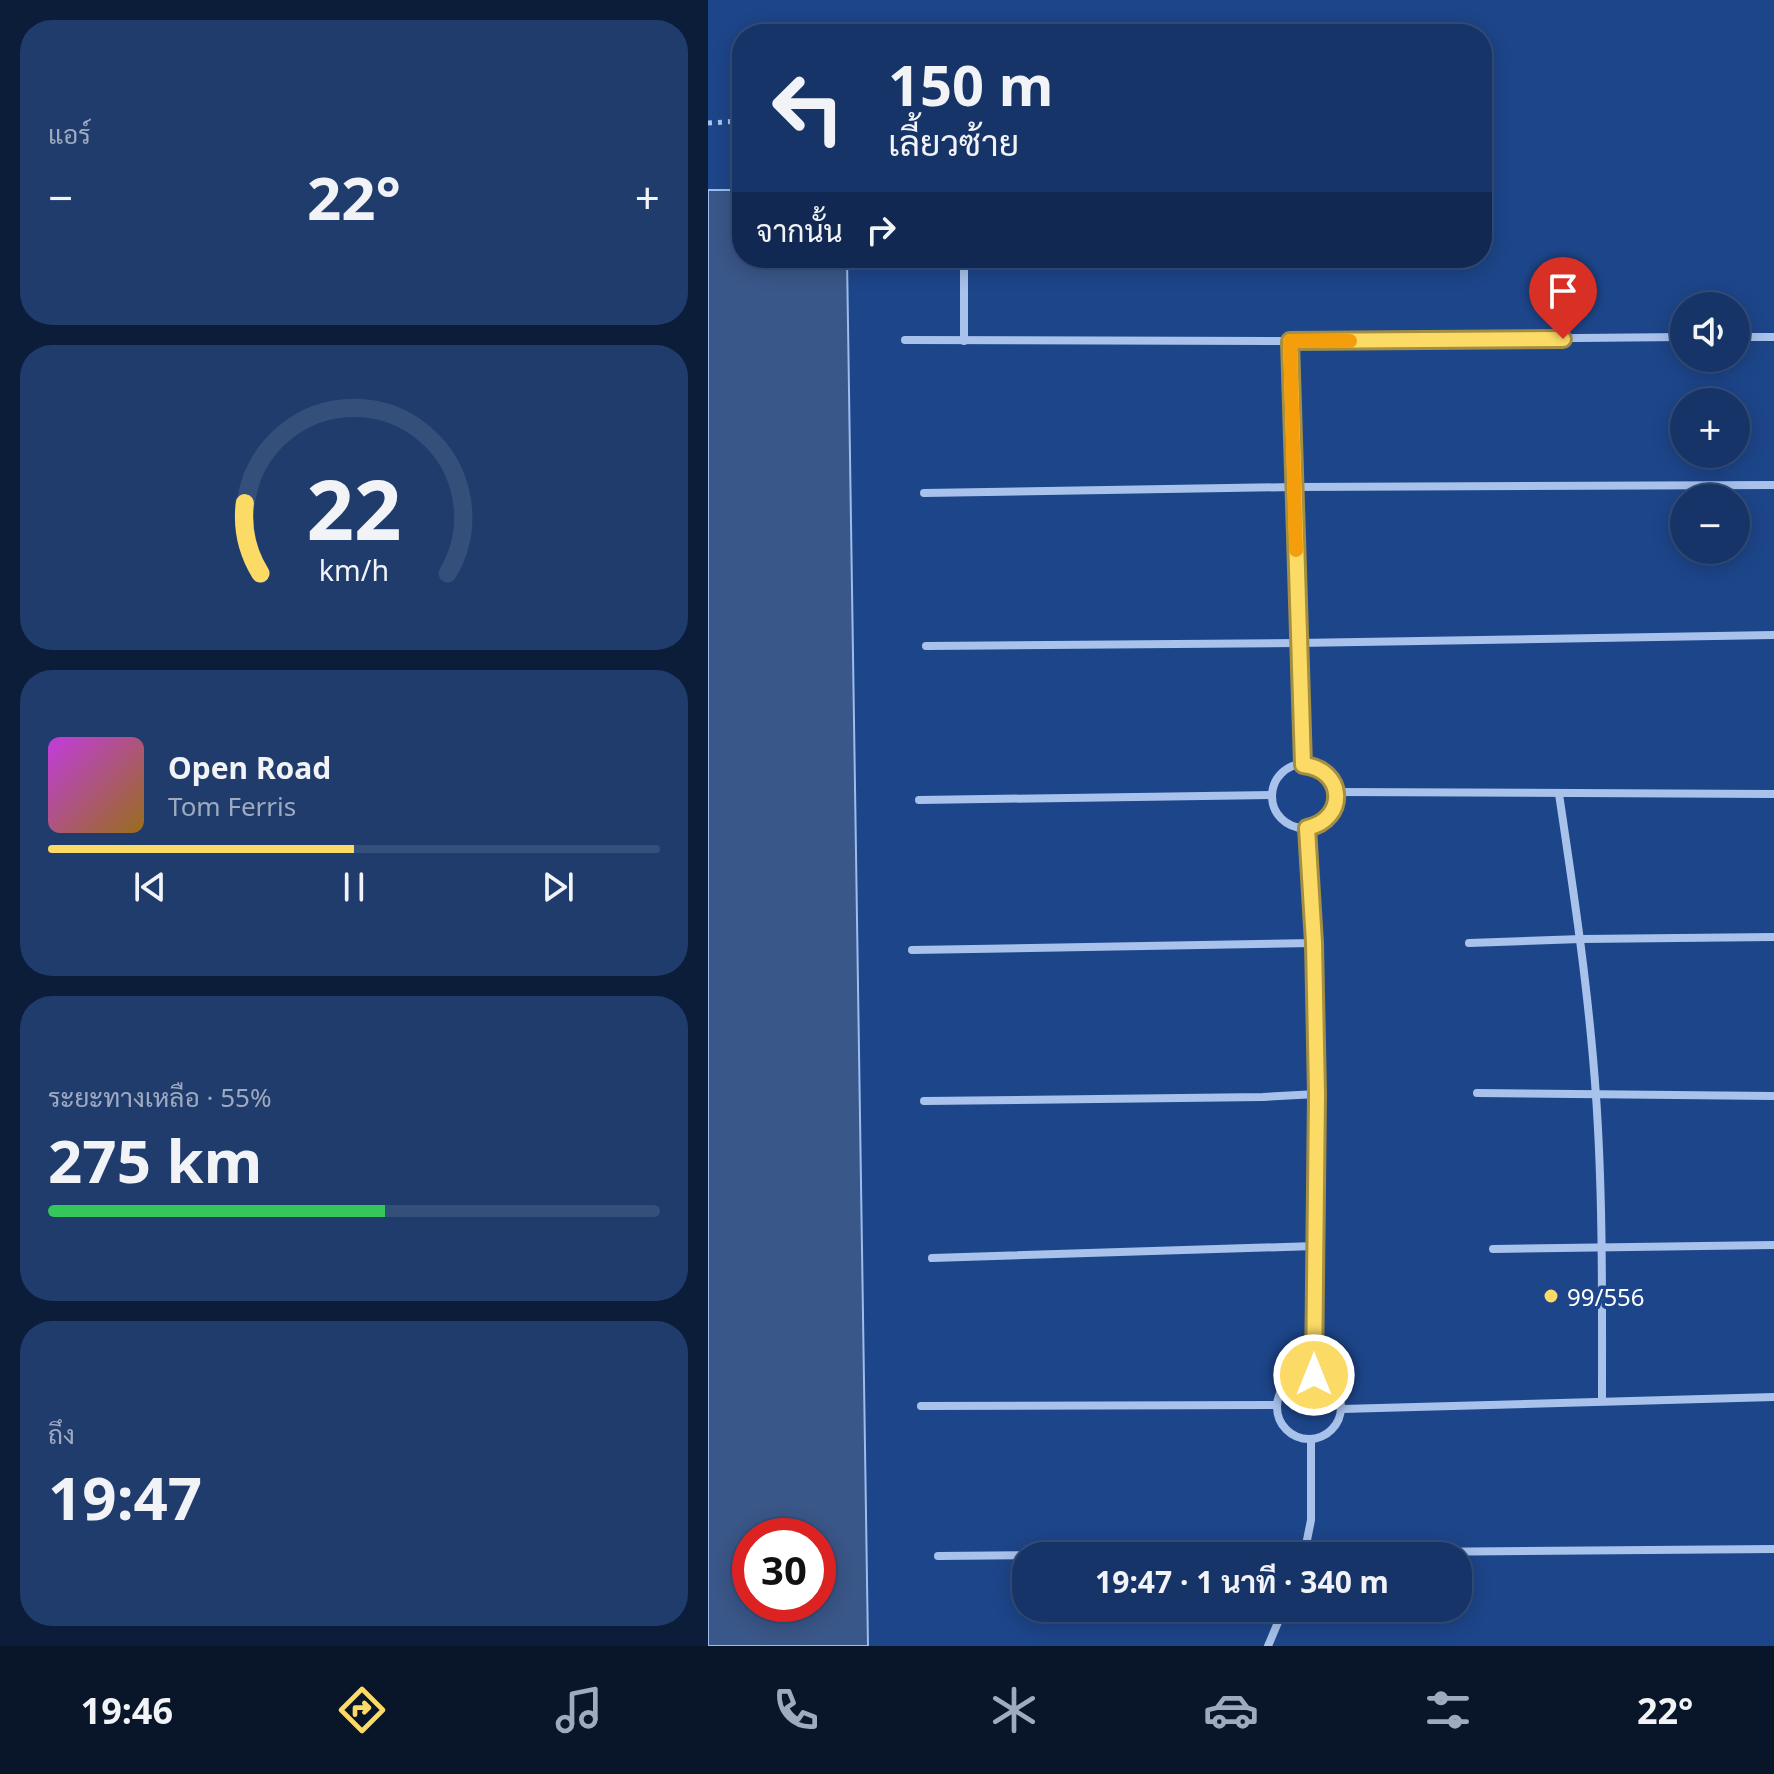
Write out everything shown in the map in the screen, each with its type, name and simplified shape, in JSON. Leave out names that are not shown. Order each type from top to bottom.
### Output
[{"type":"street","points":[[964,268],[964,341]]},
{"type":"street","points":[[905,340],[1290,341],[1670,337]]},
{"type":"street","points":[[1750,337],[1774,337]]},
{"type":"street","points":[[1290,341],[1303,765]]},
{"type":"street","points":[[924,493],[1294,487],[1774,485]]},
{"type":"street","points":[[926,646],[1774,635]]},
{"type":"street","points":[[1303,765],[1315,766],[1325,772],[1337,792],[1332,813],[1317,826],[1307,828],[1286,823],[1279,815],[1272,795],[1279,777],[1285,771],[1303,765]]},
{"type":"street","points":[[1337,792],[1774,794]]},
{"type":"street","points":[[1559,794],[1581,939],[1596,1096],[1603,1248],[1602,1400]]},
{"type":"street","points":[[919,800],[1272,795]]},
{"type":"street","points":[[1307,828],[1314,943],[1317,1094],[1314,1375]]},
{"type":"street","points":[[1469,943],[1774,937]]},
{"type":"street","points":[[912,950],[1314,943]]},
{"type":"street","points":[[1477,1093],[1774,1096]]},
{"type":"street","points":[[924,1101],[1317,1094]]},
{"type":"street","points":[[1493,1249],[1774,1245]]},
{"type":"street","points":[[932,1258],[1315,1246]]},
{"type":"street","points":[[1314,1375],[1323,1378],[1337,1390],[1342,1409],[1332,1430],[1311,1439],[1291,1433],[1278,1416],[1277,1405],[1285,1386],[1293,1379],[1314,1375]]},
{"type":"street","points":[[1342,1409],[1774,1397]]},
{"type":"street","points":[[921,1406],[1277,1405]]},
{"type":"street","points":[[1307,1542],[1311,1520],[1311,1439]]},
{"type":"street","points":[[1472,1553],[1774,1549]]},
{"type":"street","points":[[938,1556],[1012,1556]]},
{"type":"street","points":[[1268,1646],[1278,1622]]},
{"type":"path","points":[[708,123],[732,122]]},
{"type":"water","points":[[708,190],[732,190],[732,268],[847,268],[868,1646],[708,1646]]},
{"type":"slow traffic","points":[[1296,550],[1290,341],[1350,341]]},
{"type":"place","name":"99/556","points":[[1551,1296]]},
{"type":"route","points":[[1314,1375],[1317,1094],[1314,943],[1307,828],[1317,826],[1332,813],[1337,792],[1325,772],[1315,766],[1303,765],[1290,341],[1563,339]]}]
